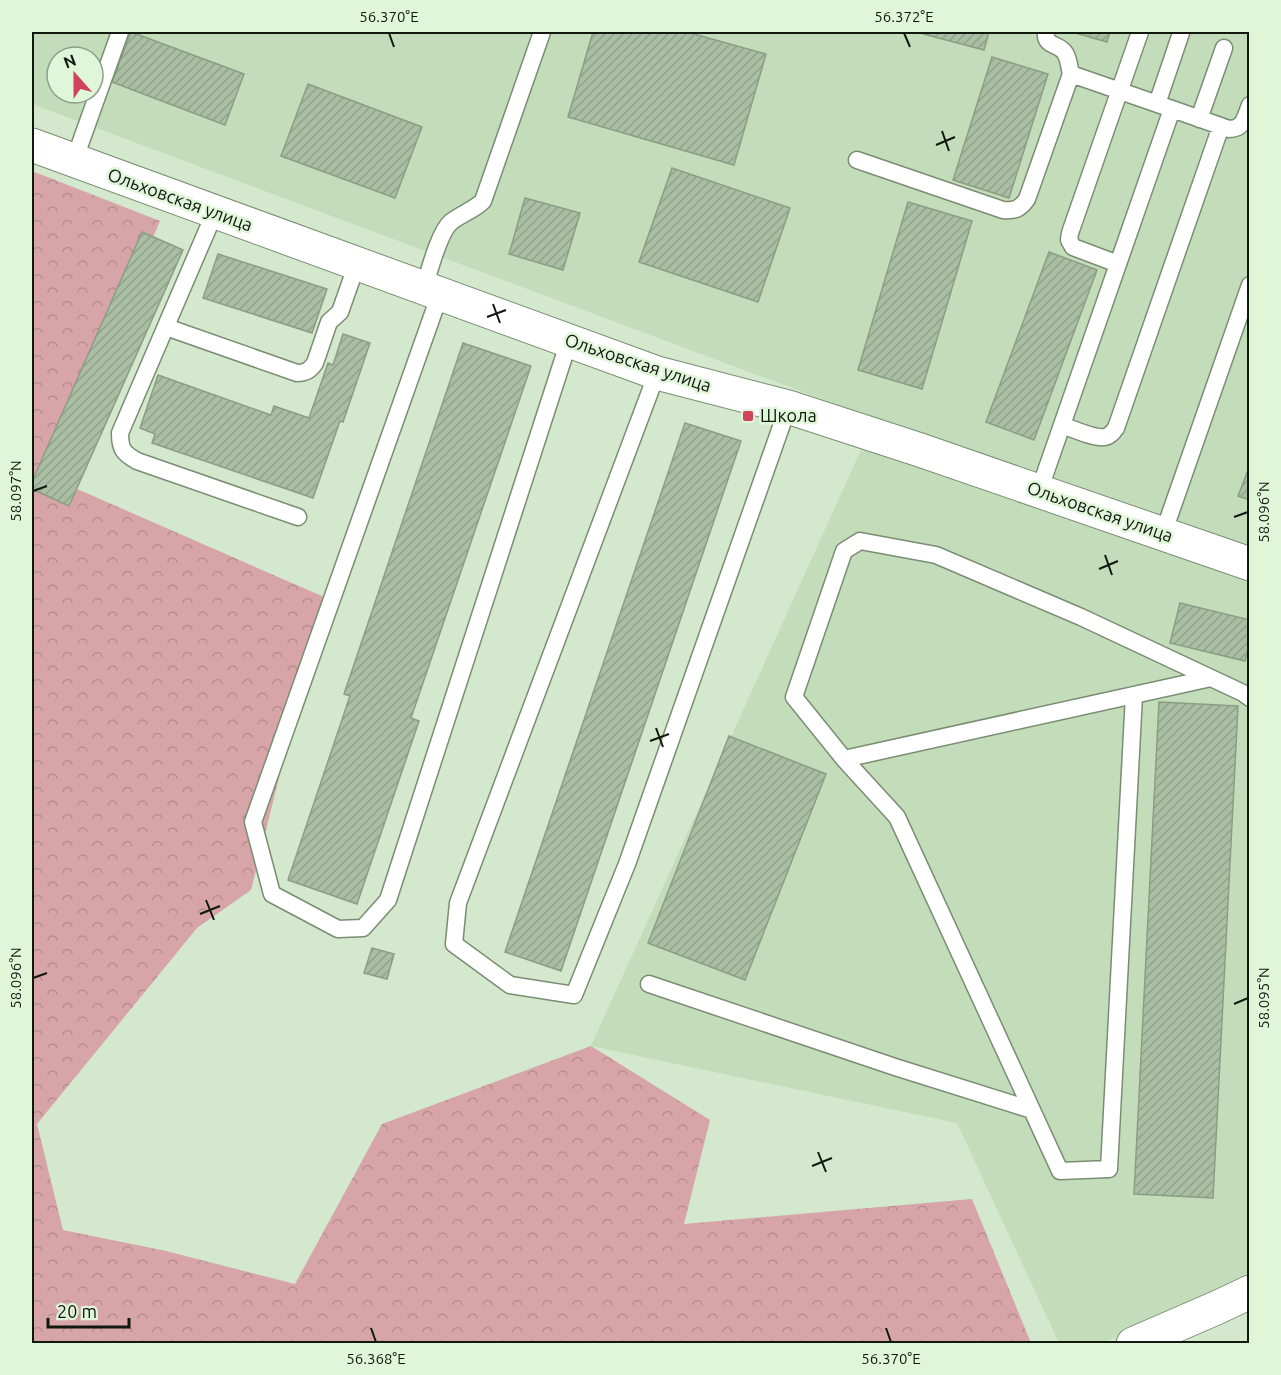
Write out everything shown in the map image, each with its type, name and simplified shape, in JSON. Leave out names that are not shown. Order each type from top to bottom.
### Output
[{"type":"street","name":"Ольховская улица","points":[[32,145],[657,373],[788,407],[1250,564]]},
{"type":"street","points":[[1133,1344],[1250,1292]]},
{"type":"lane","points":[[74,161],[120,32]]},
{"type":"lane","points":[[542,32],[483,201],[449,224],[443,235],[432,291],[254,822],[272,894],[338,929],[363,928],[388,900],[568,341]]},
{"type":"lane","points":[[857,160],[1003,210],[1012,211],[1021,207],[1027,199],[1071,74],[1064,51],[1048,42],[1047,32]]},
{"type":"lane","points":[[1118,264],[1073,247],[1070,233],[1140,32]]},
{"type":"lane","points":[[1039,491],[1118,264],[1165,107],[1181,33]]},
{"type":"lane","points":[[1199,119],[1224,48]]},
{"type":"lane","points":[[1071,74],[1229,129],[1240,127],[1250,105]]},
{"type":"lane","points":[[1062,425],[1098,437],[1112,434],[1116,428],[1221,126]]},
{"type":"lane","points":[[216,212],[120,433],[120,445],[126,455],[137,461],[297,517]]},
{"type":"lane","points":[[166,327],[297,373],[304,373],[315,363],[329,322],[340,312],[357,264]]},
{"type":"lane","points":[[1163,534],[1250,285]]},
{"type":"lane","points":[[657,373],[458,903],[454,944],[510,985],[574,995],[627,864],[788,407]]},
{"type":"lane","points":[[1134,694],[1109,1168],[1060,1171],[897,817],[844,759],[794,697],[844,551],[860,541],[936,555],[1081,617],[1243,693],[1250,699]]},
{"type":"lane","points":[[844,759],[1210,678]]},
{"type":"lane","points":[[649,984],[895,1067],[1032,1110]]},
{"type":"shaded area","points":[[32,32],[1249,32],[1249,1286],[1101,1343],[1059,1343],[957,1123],[591,1046],[875,419],[32,104]]},
{"type":"green space","points":[[32,171],[160,221],[52,478],[324,597],[251,890],[197,928],[37,1124],[63,1230],[166,1251],[295,1284],[382,1124],[591,1046],[710,1120],[684,1224],[972,1199],[1031,1343],[32,1343]]},
{"type":"building","points":[[131,32],[244,74],[225,125],[112,82]]},
{"type":"building","points":[[593,32],[687,32],[766,54],[734,165],[568,117]]},
{"type":"building","points":[[916,32],[989,32],[984,50]]},
{"type":"building","points":[[1072,32],[1110,32],[1107,42]]},
{"type":"building","points":[[992,57],[1048,74],[1009,198],[953,180]]},
{"type":"building","points":[[308,84],[422,127],[395,198],[281,156]]},
{"type":"building","points":[[672,168],[790,208],[758,302],[639,262]]},
{"type":"building","points":[[525,198],[580,213],[563,270],[509,254]]},
{"type":"building","points":[[908,202],[972,221],[922,389],[858,370]]},
{"type":"building","points":[[142,232],[183,250],[69,506],[32,489],[32,482]]},
{"type":"building","points":[[1049,252],[1097,270],[1034,440],[986,422]]},
{"type":"building","points":[[218,254],[327,289],[312,333],[203,298]]},
{"type":"building","points":[[343,334],[370,343],[343,422],[340,421],[313,498],[152,443],[155,434],[140,428],[158,375],[271,415],[274,406],[309,418],[328,363],[333,365]]},
{"type":"building","points":[[463,343],[531,366],[411,718],[419,721],[357,904],[288,880],[350,696],[344,694]]},
{"type":"building","points":[[685,423],[741,441],[561,971],[505,952]]},
{"type":"building","points":[[1250,465],[1250,500],[1238,496]]},
{"type":"building","points":[[1180,603],[1250,620],[1250,642],[1245,661],[1170,643]]},
{"type":"building","points":[[1159,702],[1238,706],[1213,1198],[1134,1194]]},
{"type":"building","points":[[729,736],[826,774],[745,980],[648,943]]},
{"type":"building","points":[[372,948],[394,954],[387,979],[364,973]]},
{"type":"place","name":"Школа","points":[[748,416]]}]
